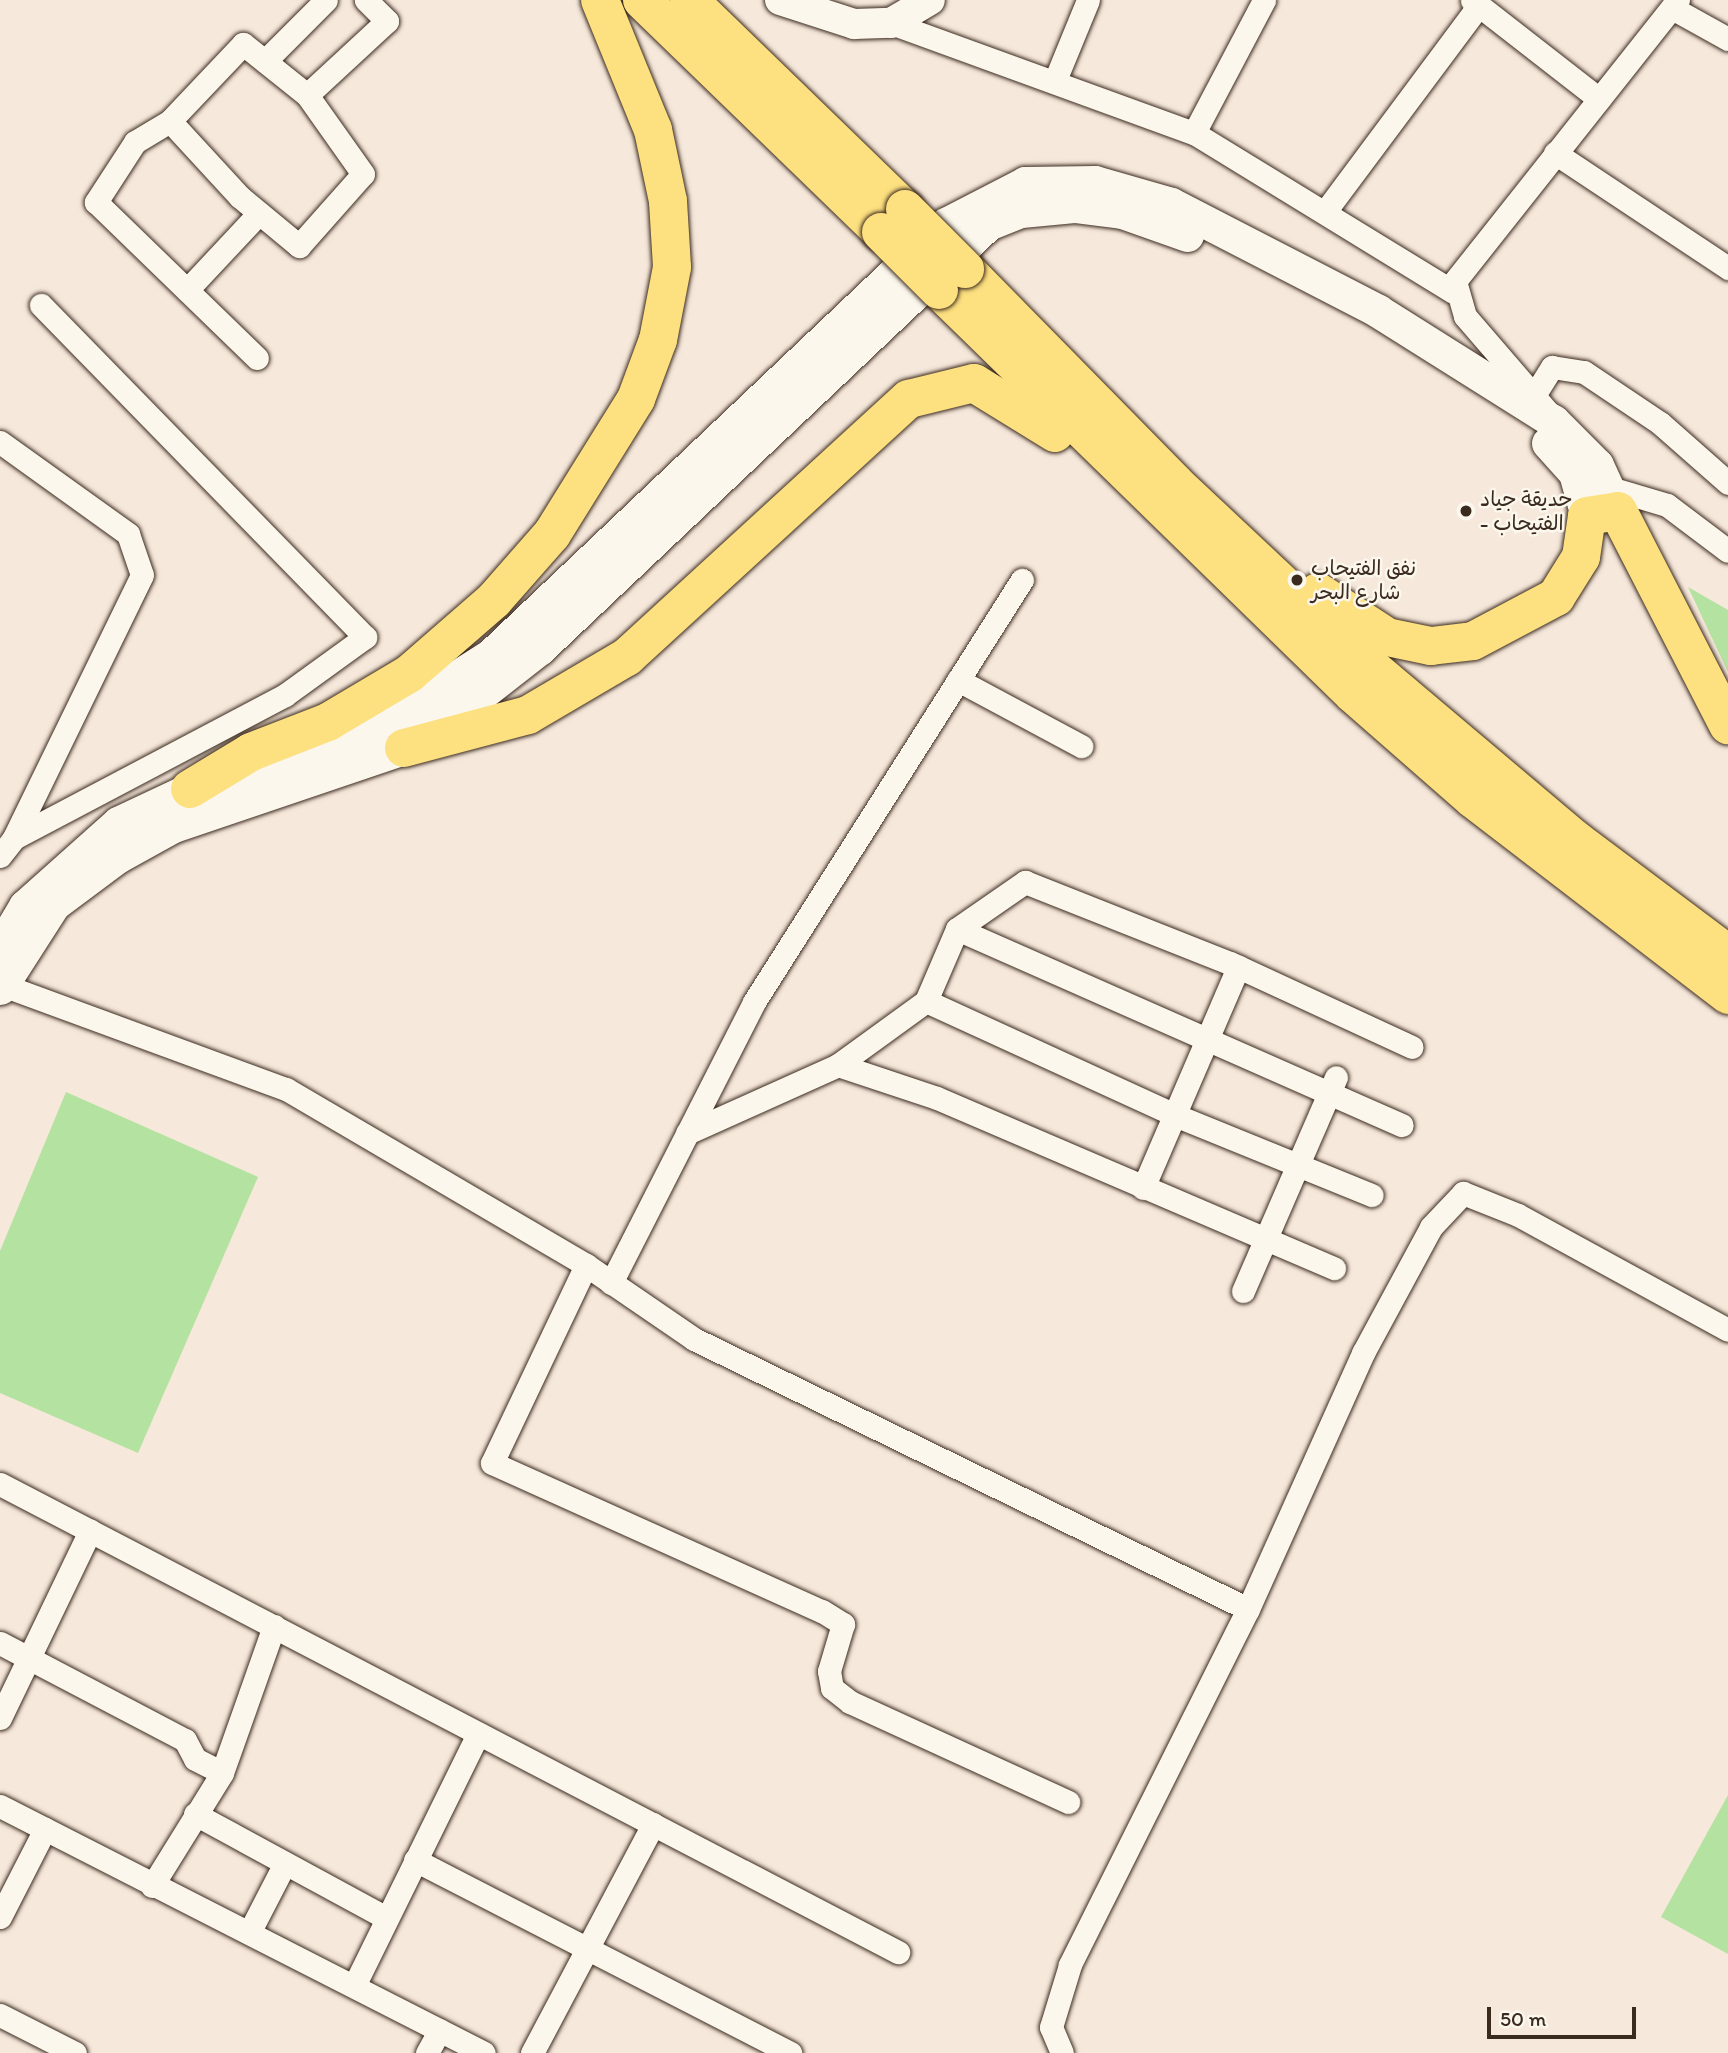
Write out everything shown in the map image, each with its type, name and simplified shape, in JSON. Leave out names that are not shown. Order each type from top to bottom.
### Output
[{"type":"highway","points":[[190,789],[251,752],[328,722],[409,674],[494,600],[552,534],[636,399],[658,340],[672,267],[668,201],[653,130],[600,0]]},
{"type":"highway","points":[[642,0],[893,220]]},
{"type":"highway","points":[[689,0],[1175,522],[1472,799],[1728,995]]},
{"type":"highway","points":[[952,280],[1486,768],[1728,954]]},
{"type":"highway","points":[[404,748],[528,715],[627,657],[870,431],[909,399],[941,388],[974,383],[999,394],[1175,522]]},
{"type":"highway","points":[[1240,542],[1387,637],[1452,645],[1495,633],[1556,597],[1581,557],[1605,505]]},
{"type":"highway","points":[[1605,505],[1728,725]]},
{"type":"main road","points":[[0,948],[25,906],[61,869],[118,823],[190,789],[294,759],[400,713],[491,655],[947,224],[1025,183],[1095,182],[1171,204],[1378,311],[1544,407],[1579,443],[1605,505]]},
{"type":"main road","points":[[1,986],[54,904],[117,857],[185,821],[404,748],[540,648],[942,262],[988,224],[1021,211],[1074,206],[1153,221],[1356,325],[1558,451],[1581,485],[1605,505]]},
{"type":"street","points":[[265,61],[326,0]]},
{"type":"street","points":[[307,95],[387,21],[366,0]]},
{"type":"street","points":[[780,0],[854,24],[891,23],[1056,78],[1194,133],[1327,209],[1453,292],[1465,316],[1544,407]]},
{"type":"street","points":[[891,23],[930,0]]},
{"type":"street","points":[[1056,78],[1088,0]]},
{"type":"street","points":[[1194,133],[1264,0]]},
{"type":"street","points":[[1327,209],[1476,3],[1599,99]]},
{"type":"street","points":[[1453,292],[1460,270],[1675,4],[1728,39]]},
{"type":"street","points":[[170,121],[259,213],[299,246],[363,174],[307,95],[243,44],[170,121],[135,142],[96,202],[257,358]]},
{"type":"street","points":[[1555,153],[1728,268]]},
{"type":"street","points":[[187,290],[259,213]]},
{"type":"street","points":[[7,847],[285,695],[365,638],[41,305]]},
{"type":"street","points":[[1544,407],[1552,367],[1584,372],[1660,423],[1728,483]]},
{"type":"street","points":[[0,442],[128,534],[142,575],[7,847]]},
{"type":"street","points":[[1605,505],[1667,505],[1728,551]]},
{"type":"street","points":[[611,1283],[754,1002],[1022,580]]},
{"type":"street","points":[[958,680],[1081,746]]},
{"type":"street","points":[[687,1133],[838,1065],[926,1002],[957,929],[1025,882],[1238,967],[1412,1047]]},
{"type":"street","points":[[957,929],[1201,1041],[1333,1085],[1402,1125]]},
{"type":"street","points":[[1143,1188],[1177,1116],[1201,1041],[1238,967]]},
{"type":"street","points":[[1,986],[286,1089],[586,1265],[694,1339],[1248,1609]]},
{"type":"street","points":[[926,1002],[1177,1116],[1372,1195]]},
{"type":"street","points":[[838,1065],[937,1098],[1335,1268]]},
{"type":"street","points":[[1243,1291],[1333,1085]]},
{"type":"street","points":[[1062,2053],[1051,2027],[1070,1965],[1248,1609],[1363,1353],[1431,1227],[1463,1193],[1530,1222],[1728,1330]]},
{"type":"street","points":[[586,1265],[492,1463],[822,1611],[843,1624],[829,1671],[832,1688],[850,1702],[1068,1802]]},
{"type":"street","points":[[0,1484],[898,1952]]},
{"type":"street","points":[[0,1718],[90,1531]]},
{"type":"street","points":[[152,1886],[222,1773],[274,1626]]},
{"type":"street","points":[[0,1643],[185,1740],[195,1759],[222,1773]]},
{"type":"street","points":[[355,1984],[385,1917],[478,1734]]},
{"type":"street","points":[[0,1806],[152,1886],[251,1929],[484,2053]]},
{"type":"street","points":[[195,1814],[385,1917]]},
{"type":"street","points":[[532,2053],[653,1824]]},
{"type":"street","points":[[3,1905],[45,1829]]},
{"type":"street","points":[[415,1860],[790,2053]]},
{"type":"street","points":[[251,1929],[285,1863]]},
{"type":"street","points":[[0,2015],[75,2053]]},
{"type":"street","points":[[427,2053],[440,2030]]},
{"type":"green space","points":[[1688,587],[1728,610],[1728,672]]},
{"type":"green space","points":[[66,1092],[258,1177],[138,1453],[0,1393],[0,1251]]},
{"type":"green space","points":[[1728,1795],[1728,1954],[1661,1917]]},
{"type":"place","name":"حديقة جياد - الفتيحاب","points":[[1466,511]]},
{"type":"place","name":"نفق الفتيحاب شارع البحر","points":[[1297,580]]}]
